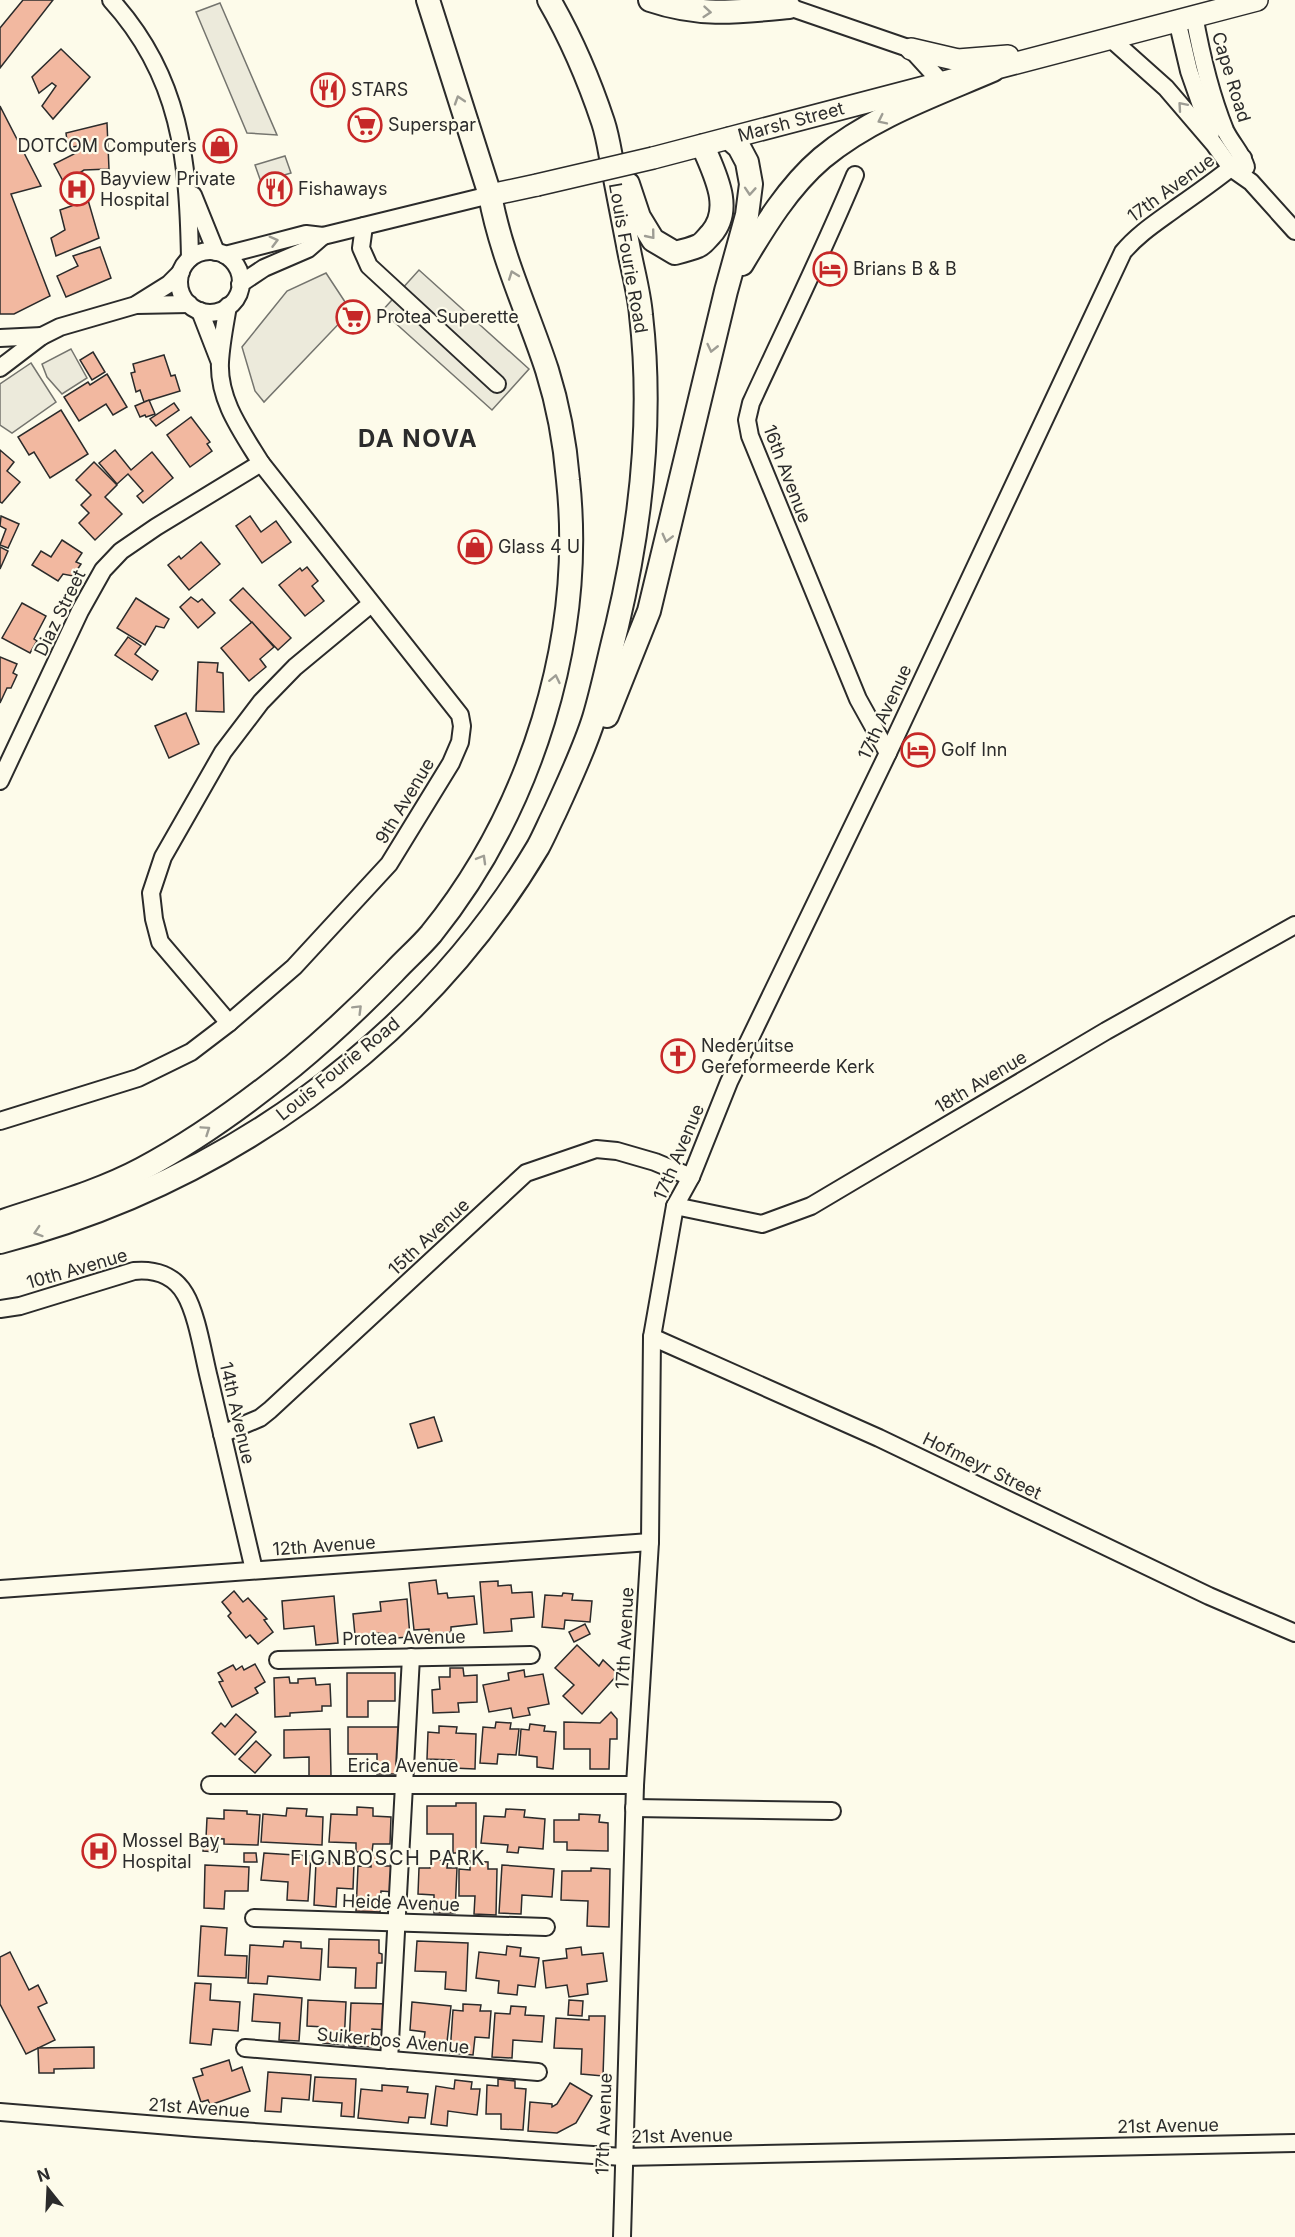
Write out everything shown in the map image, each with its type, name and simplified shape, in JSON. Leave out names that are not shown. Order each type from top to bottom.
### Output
[{"type":"main road","points":[[0,1223],[100,1188],[141,1170],[190,1140],[279,1077],[355,1012],[429,936],[481,863],[508,811],[536,745],[555,680],[568,601],[571,522],[568,481],[555,400],[496,228],[490,195],[428,0]]},
{"type":"main road","name":"Louis Fourie Road","points":[[0,1242],[69,1221],[140,1194],[243,1141],[309,1097],[379,1041],[425,996],[465,950],[539,846],[578,761],[593,719],[629,574],[642,484],[646,397],[641,312],[604,124],[569,35],[549,0]]},
{"type":"main road","points":[[650,0],[686,10],[726,14],[783,3]]},
{"type":"main road","points":[[726,291],[776,210],[821,159],[864,129],[993,70]]},
{"type":"main road","points":[[604,124],[625,172],[639,217],[652,240],[675,253],[700,246],[720,219],[722,207],[720,194],[703,146]]},
{"type":"main road","points":[[539,846],[590,760],[649,611],[726,291],[747,215],[751,184],[747,162],[739,147],[730,139]]},
{"type":"main road","name":"Louis Fourie Road","points":[[0,1223],[72,1206],[189,1160],[237,1133],[304,1088],[373,1034],[459,945],[496,894],[524,850],[569,769],[590,719],[606,669]]},
{"type":"street","points":[[0,368],[42,336],[60,327],[136,305],[170,284],[190,258],[188,183],[182,139],[170,99],[154,62],[136,32],[111,0]]},
{"type":"street","name":"Marsh Street","points":[[220,253],[306,234],[323,236],[703,146],[1185,17],[1257,0]]},
{"type":"street","points":[[783,3],[911,49],[958,60],[1071,49]]},
{"type":"street","name":"Cape Road","points":[[1185,17],[1189,71],[1214,144]]},
{"type":"street","name":"Cape Road","points":[[1185,17],[1237,163]]},
{"type":"street","name":"Cape Road","points":[[1110,38],[1166,88],[1214,144],[1237,163],[1295,231]]},
{"type":"street","points":[[911,49],[942,82]]},
{"type":"street","name":"17th Avenue","points":[[622,2237],[622,2157],[634,1808],[650,1542],[652,1337],[675,1206],[691,1177],[729,1082],[888,753],[1123,252],[1145,230],[1237,163]]},
{"type":"street","name":"16th Avenue","points":[[855,175],[829,238],[751,403],[747,420],[750,436],[858,699],[888,753]]},
{"type":"street","points":[[136,305],[219,311],[234,300],[240,284],[237,267],[220,253],[188,183]]},
{"type":"street","points":[[364,226],[361,248],[369,266],[497,384]]},
{"type":"street","name":"Marsh Street","points":[[240,284],[264,268],[308,249],[323,236]]},
{"type":"street","points":[[190,258],[207,251],[220,253]]},
{"type":"street","points":[[181,272],[180,289],[194,308]]},
{"type":"street","name":"9th Avenue","points":[[0,1121],[138,1078],[191,1052],[229,1023],[294,967],[389,864],[451,763],[460,742],[462,726],[460,715],[261,463],[236,423],[224,396],[220,361],[228,306]]},
{"type":"street","name":"9th Avenue","points":[[194,308],[220,361]]},
{"type":"street","points":[[0,338],[42,336]]},
{"type":"street","name":"Diaz Street","points":[[0,781],[80,611],[103,570],[121,552],[156,527],[261,463]]},
{"type":"street","points":[[229,1023],[160,942],[151,893],[163,857],[223,752],[261,702],[295,668],[371,604]]},
{"type":"street","name":"18th Avenue","points":[[675,1206],[762,1224],[811,1206],[1106,1031],[1295,926]]},
{"type":"street","name":"15th Avenue","points":[[222,1434],[260,1418],[270,1410],[526,1173],[596,1149],[617,1151],[655,1162],[691,1177]]},
{"type":"street","name":"10th Avenue","points":[[0,1309],[20,1306],[134,1271],[149,1270],[165,1275]]},
{"type":"street","name":"14th Avenue","points":[[165,1275],[177,1284],[191,1307],[254,1570]]},
{"type":"street","name":"Hofmeyr Street","points":[[652,1337],[868,1433],[1209,1596],[1295,1633]]},
{"type":"street","name":"12th Avenue","points":[[0,1589],[650,1542]]},
{"type":"street","name":"Protea Avenue","points":[[278,1660],[531,1655]]},
{"type":"street","points":[[389,2060],[411,1657]]},
{"type":"street","name":"Erica Avenue","points":[[210,1785],[635,1785]]},
{"type":"street","points":[[634,1808],[832,1811]]},
{"type":"street","name":"Heide Avenue","points":[[254,1918],[546,1927]]},
{"type":"street","name":"Suikerbos Avenue","points":[[245,2048],[538,2072]]},
{"type":"street","name":"21st Avenue","points":[[0,2112],[195,2128],[622,2157],[1295,2143]]},
{"type":"shaded area","points":[[220,3],[277,135],[247,133],[196,12]]},
{"type":"shaded area","points":[[285,156],[291,173],[261,182],[255,165]]},
{"type":"shaded area","points":[[419,270],[529,369],[492,410],[382,311]]},
{"type":"shaded area","points":[[326,273],[351,311],[264,402],[255,391],[242,347],[287,291]]},
{"type":"shaded area","points":[[71,349],[87,378],[62,394],[47,377],[42,364]]},
{"type":"shaded area","points":[[31,363],[56,402],[12,433],[0,425],[0,384]]},
{"type":"building","points":[[23,0],[53,0],[0,68],[0,28]]},
{"type":"building","points":[[61,49],[90,77],[53,119],[42,106],[56,86],[52,83],[39,93],[32,77]]},
{"type":"building","points":[[0,106],[41,186],[11,194],[50,296],[14,314],[0,314]]},
{"type":"building","points":[[107,123],[109,169],[84,170],[64,183],[54,164],[76,153],[78,146],[68,148],[66,133]]},
{"type":"building","points":[[88,200],[99,238],[56,256],[51,238],[65,230],[60,210]]},
{"type":"building","points":[[100,247],[111,278],[66,297],[57,276],[78,266],[73,256]]},
{"type":"building","points":[[93,352],[105,372],[92,380],[80,360]]},
{"type":"building","points":[[164,355],[171,376],[175,375],[180,391],[144,402],[140,390],[136,392],[131,373],[135,372],[133,364]]},
{"type":"building","points":[[107,374],[127,407],[113,415],[106,404],[79,421],[64,397],[88,382],[90,385]]},
{"type":"building","points":[[149,400],[155,414],[140,417],[135,406]]},
{"type":"building","points":[[174,403],[179,410],[156,426],[150,419]]},
{"type":"building","points":[[61,410],[88,454],[50,478],[34,452],[29,455],[18,437]]},
{"type":"building","points":[[191,417],[210,442],[207,444],[212,451],[190,467],[167,435]]},
{"type":"building","points":[[0,450],[14,462],[7,471],[20,482],[2,503],[0,502]]},
{"type":"building","points":[[115,450],[131,470],[152,452],[173,478],[143,503],[137,496],[143,491],[128,474],[117,484],[99,463]]},
{"type":"building","points":[[94,462],[117,485],[105,497],[122,514],[95,540],[79,523],[89,513],[81,505],[91,495],[76,480]]},
{"type":"building","points":[[1,516],[19,524],[8,548],[0,545],[6,529],[0,526]]},
{"type":"building","points":[[250,516],[261,532],[276,521],[291,542],[262,563],[236,526]]},
{"type":"building","points":[[62,540],[82,553],[76,562],[81,564],[73,576],[63,574],[58,581],[32,565],[41,551],[51,557]]},
{"type":"building","points":[[201,542],[220,564],[189,590],[168,565],[179,556],[181,559]]},
{"type":"building","points":[[0,547],[8,551],[0,569]]},
{"type":"building","points":[[307,567],[318,581],[312,586],[324,601],[305,616],[279,585],[300,568],[302,571]]},
{"type":"building","points":[[243,588],[291,638],[278,650],[230,600]]},
{"type":"building","points":[[191,597],[198,602],[202,599],[215,613],[198,628],[180,607]]},
{"type":"building","points":[[136,598],[169,619],[164,628],[156,626],[145,645],[117,628]]},
{"type":"building","points":[[22,603],[46,616],[34,639],[37,641],[30,653],[2,638]]},
{"type":"building","points":[[252,622],[274,647],[260,659],[266,667],[249,681],[221,648]]},
{"type":"building","points":[[128,637],[141,646],[135,654],[158,671],[152,680],[115,655]]},
{"type":"building","points":[[0,657],[17,664],[13,673],[17,675],[11,688],[7,688],[0,703]]},
{"type":"building","points":[[198,662],[218,663],[217,672],[223,673],[224,712],[196,711]]},
{"type":"building","points":[[186,713],[199,744],[169,758],[155,726]]},
{"type":"building","points":[[434,1417],[442,1441],[418,1448],[410,1424]]},
{"type":"building","points":[[436,1580],[438,1594],[447,1593],[448,1598],[474,1596],[477,1624],[451,1627],[451,1632],[429,1635],[429,1629],[414,1630],[409,1583]]},
{"type":"building","points":[[498,1581],[498,1586],[511,1585],[512,1593],[532,1592],[534,1617],[511,1619],[512,1631],[484,1633],[480,1582]]},
{"type":"building","points":[[234,1591],[243,1602],[248,1598],[267,1619],[264,1620],[273,1632],[258,1644],[250,1635],[246,1638],[228,1616],[231,1613],[222,1602]]},
{"type":"building","points":[[563,1593],[573,1594],[572,1600],[592,1601],[590,1622],[565,1620],[564,1629],[542,1627],[545,1595],[562,1596]]},
{"type":"building","points":[[334,1596],[338,1643],[316,1645],[314,1626],[284,1629],[282,1601]]},
{"type":"building","points":[[407,1599],[410,1637],[381,1639],[381,1633],[355,1635],[353,1614],[381,1611],[380,1602]]},
{"type":"building","points":[[585,1624],[590,1634],[574,1642],[569,1632]]},
{"type":"building","points":[[577,1645],[599,1666],[603,1660],[618,1674],[582,1714],[563,1696],[574,1685],[555,1668]]},
{"type":"building","points":[[255,1664],[265,1682],[255,1688],[258,1693],[232,1707],[219,1682],[223,1681],[218,1673],[233,1665],[236,1670],[242,1666],[244,1670]]},
{"type":"building","points":[[450,1668],[463,1668],[464,1676],[477,1675],[477,1702],[458,1703],[459,1712],[433,1713],[432,1690],[440,1689],[439,1677],[450,1677]]},
{"type":"building","points":[[524,1670],[525,1677],[543,1674],[549,1704],[528,1708],[530,1715],[513,1718],[511,1708],[489,1712],[483,1685],[509,1680],[508,1673]]},
{"type":"building","points":[[347,1673],[395,1673],[395,1701],[368,1701],[368,1717],[347,1717]]},
{"type":"building","points":[[289,1677],[290,1683],[298,1683],[298,1679],[315,1678],[316,1685],[330,1684],[331,1706],[322,1706],[322,1711],[290,1713],[290,1716],[275,1717],[274,1678]]},
{"type":"building","points":[[611,1712],[617,1719],[617,1739],[610,1739],[609,1769],[590,1769],[590,1749],[564,1749],[564,1722],[600,1723]]},
{"type":"building","points":[[236,1714],[256,1732],[235,1755],[212,1733],[221,1723],[225,1727]]},
{"type":"building","points":[[496,1722],[511,1723],[510,1729],[519,1729],[516,1755],[498,1754],[497,1764],[480,1763],[483,1727],[495,1728]]},
{"type":"building","points":[[530,1724],[545,1726],[544,1731],[556,1732],[553,1769],[537,1767],[537,1757],[519,1755],[521,1729],[529,1730]]},
{"type":"building","points":[[439,1726],[457,1727],[456,1733],[476,1734],[475,1769],[453,1768],[454,1760],[427,1759],[428,1732],[439,1733]]},
{"type":"building","points":[[348,1727],[399,1727],[399,1774],[377,1774],[377,1754],[348,1754]]},
{"type":"building","points":[[330,1729],[331,1776],[309,1776],[309,1757],[284,1758],[284,1730]]},
{"type":"building","points":[[256,1741],[271,1755],[255,1773],[239,1759]]},
{"type":"building","points":[[456,1803],[476,1803],[476,1853],[453,1853],[453,1834],[427,1834],[427,1806],[456,1806]]},
{"type":"building","points":[[357,1807],[373,1808],[373,1816],[391,1817],[390,1844],[373,1844],[372,1852],[356,1852],[356,1843],[329,1842],[331,1814],[357,1815]]},
{"type":"building","points":[[287,1808],[307,1809],[306,1816],[323,1817],[322,1845],[261,1842],[263,1814],[286,1816]]},
{"type":"building","points":[[506,1809],[525,1810],[524,1817],[545,1819],[543,1849],[519,1847],[518,1853],[507,1852],[508,1845],[481,1843],[484,1816],[505,1817]]},
{"type":"building","points":[[224,1810],[247,1811],[247,1814],[260,1815],[258,1845],[224,1844],[224,1839],[206,1838],[207,1818],[224,1819]]},
{"type":"building","points":[[579,1814],[600,1815],[599,1822],[608,1823],[608,1851],[567,1850],[567,1842],[554,1842],[554,1820],[579,1820]]},
{"type":"building","points":[[204,1842],[218,1843],[217,1852],[203,1851]]},
{"type":"building","points":[[244,1853],[256,1853],[257,1862],[244,1862]]},
{"type":"building","points":[[264,1853],[311,1856],[308,1901],[287,1900],[288,1882],[261,1880]]},
{"type":"building","points":[[371,1855],[384,1856],[384,1866],[395,1866],[394,1892],[381,1891],[380,1912],[356,1911],[358,1866],[371,1867]]},
{"type":"building","points":[[430,1860],[448,1860],[447,1868],[457,1868],[455,1913],[434,1913],[434,1895],[418,1894],[419,1868],[430,1868]]},
{"type":"building","points":[[470,1861],[488,1862],[488,1869],[497,1869],[496,1915],[474,1914],[475,1896],[459,1896],[459,1869],[470,1870]]},
{"type":"building","points":[[316,1862],[354,1863],[353,1889],[337,1888],[336,1907],[314,1905]]},
{"type":"building","points":[[205,1865],[249,1867],[248,1891],[225,1891],[224,1909],[204,1908]]},
{"type":"building","points":[[502,1865],[554,1869],[552,1897],[522,1895],[521,1914],[499,1913]]},
{"type":"building","points":[[591,1868],[610,1869],[609,1927],[587,1926],[588,1901],[561,1900],[562,1871],[591,1871]]},
{"type":"building","points":[[201,1926],[227,1928],[225,1955],[247,1956],[246,1978],[198,1976]]},
{"type":"building","points":[[329,1939],[379,1940],[382,1963],[377,1963],[376,1988],[355,1988],[356,1968],[328,1967]]},
{"type":"building","points":[[284,1941],[301,1942],[301,1948],[322,1949],[320,1980],[268,1976],[267,1984],[248,1983],[250,1945],[283,1947]]},
{"type":"building","points":[[417,1941],[468,1943],[466,1991],[445,1989],[446,1972],[415,1971]]},
{"type":"building","points":[[507,1946],[521,1948],[520,1956],[539,1958],[535,1987],[518,1985],[517,1995],[498,1993],[499,1981],[476,1978],[479,1952],[506,1955]]},
{"type":"building","points":[[581,1947],[582,1955],[603,1953],[607,1981],[587,1984],[588,1994],[569,1997],[567,1985],[546,1988],[543,1961],[567,1958],[566,1949]]},
{"type":"building","points":[[10,1952],[29,1990],[38,1985],[47,2003],[38,2007],[55,2040],[26,2054],[0,2004],[0,1957]]},
{"type":"building","points":[[195,1983],[211,1984],[210,2000],[240,2002],[238,2031],[213,2029],[211,2045],[190,2043]]},
{"type":"building","points":[[254,1994],[302,1998],[299,2041],[279,2040],[280,2023],[252,2021]]},
{"type":"building","points":[[308,2000],[346,2002],[344,2045],[323,2043],[324,2027],[307,2026]]},
{"type":"building","points":[[569,2000],[583,2001],[582,2016],[568,2015]]},
{"type":"building","points":[[412,2002],[451,2006],[446,2051],[423,2049],[425,2032],[410,2030]]},
{"type":"building","points":[[351,2003],[388,2004],[387,2030],[372,2029],[371,2047],[349,2046]]},
{"type":"building","points":[[463,2004],[481,2005],[480,2011],[491,2011],[489,2038],[475,2037],[473,2055],[450,2053],[453,2010],[463,2011]]},
{"type":"building","points":[[511,2006],[526,2007],[525,2015],[544,2016],[542,2042],[513,2040],[512,2058],[492,2057],[495,2013],[510,2014]]},
{"type":"building","points":[[589,2016],[605,2016],[603,2076],[581,2074],[582,2049],[554,2048],[556,2018],[589,2020]]},
{"type":"building","points":[[94,2047],[94,2068],[54,2069],[54,2073],[39,2073],[38,2048]]},
{"type":"building","points":[[229,2060],[232,2071],[242,2067],[250,2091],[210,2105],[208,2100],[201,2102],[193,2078],[203,2075],[201,2069]]},
{"type":"building","points":[[268,2072],[311,2075],[309,2100],[282,2098],[281,2112],[265,2111]]},
{"type":"building","points":[[315,2077],[356,2079],[354,2117],[341,2116],[342,2103],[313,2101]]},
{"type":"building","points":[[498,2079],[515,2081],[515,2088],[526,2089],[523,2130],[501,2129],[501,2114],[486,2114],[487,2085],[498,2086]]},
{"type":"building","points":[[455,2080],[472,2082],[471,2089],[480,2089],[477,2115],[448,2111],[447,2126],[431,2124],[436,2086],[454,2089]]},
{"type":"building","points":[[570,2083],[592,2096],[576,2123],[557,2133],[528,2131],[530,2102],[552,2104],[552,2107],[557,2104]]},
{"type":"building","points":[[382,2085],[408,2087],[407,2092],[428,2094],[425,2118],[409,2117],[408,2123],[358,2118],[361,2089],[382,2091]]},
{"type":"place","name":"STARS","points":[[328,90]]},
{"type":"place","name":"Superspar","points":[[365,125]]},
{"type":"place","name":"DOTCOM Computers","points":[[220,146]]},
{"type":"place","name":"Bayview Private Hospital","points":[[77,189]]},
{"type":"place","name":"Fishaways","points":[[275,189]]},
{"type":"place","name":"Brians B & B","points":[[830,269]]},
{"type":"place","name":"Protea Superette","points":[[353,317]]},
{"type":"place","name":"Glass 4 U","points":[[475,547]]},
{"type":"place","name":"Golf Inn","points":[[918,750]]},
{"type":"place","name":"Nederuitse Gereformeerde Kerk","points":[[678,1056]]},
{"type":"place","name":"Mossel Bay Hospital","points":[[99,1851]]},
{"type":"district","name":"DA NOVA","points":[[418,439]]},
{"type":"district","name":"FIGNBOSCH PARK","points":[[388,1858]]}]
